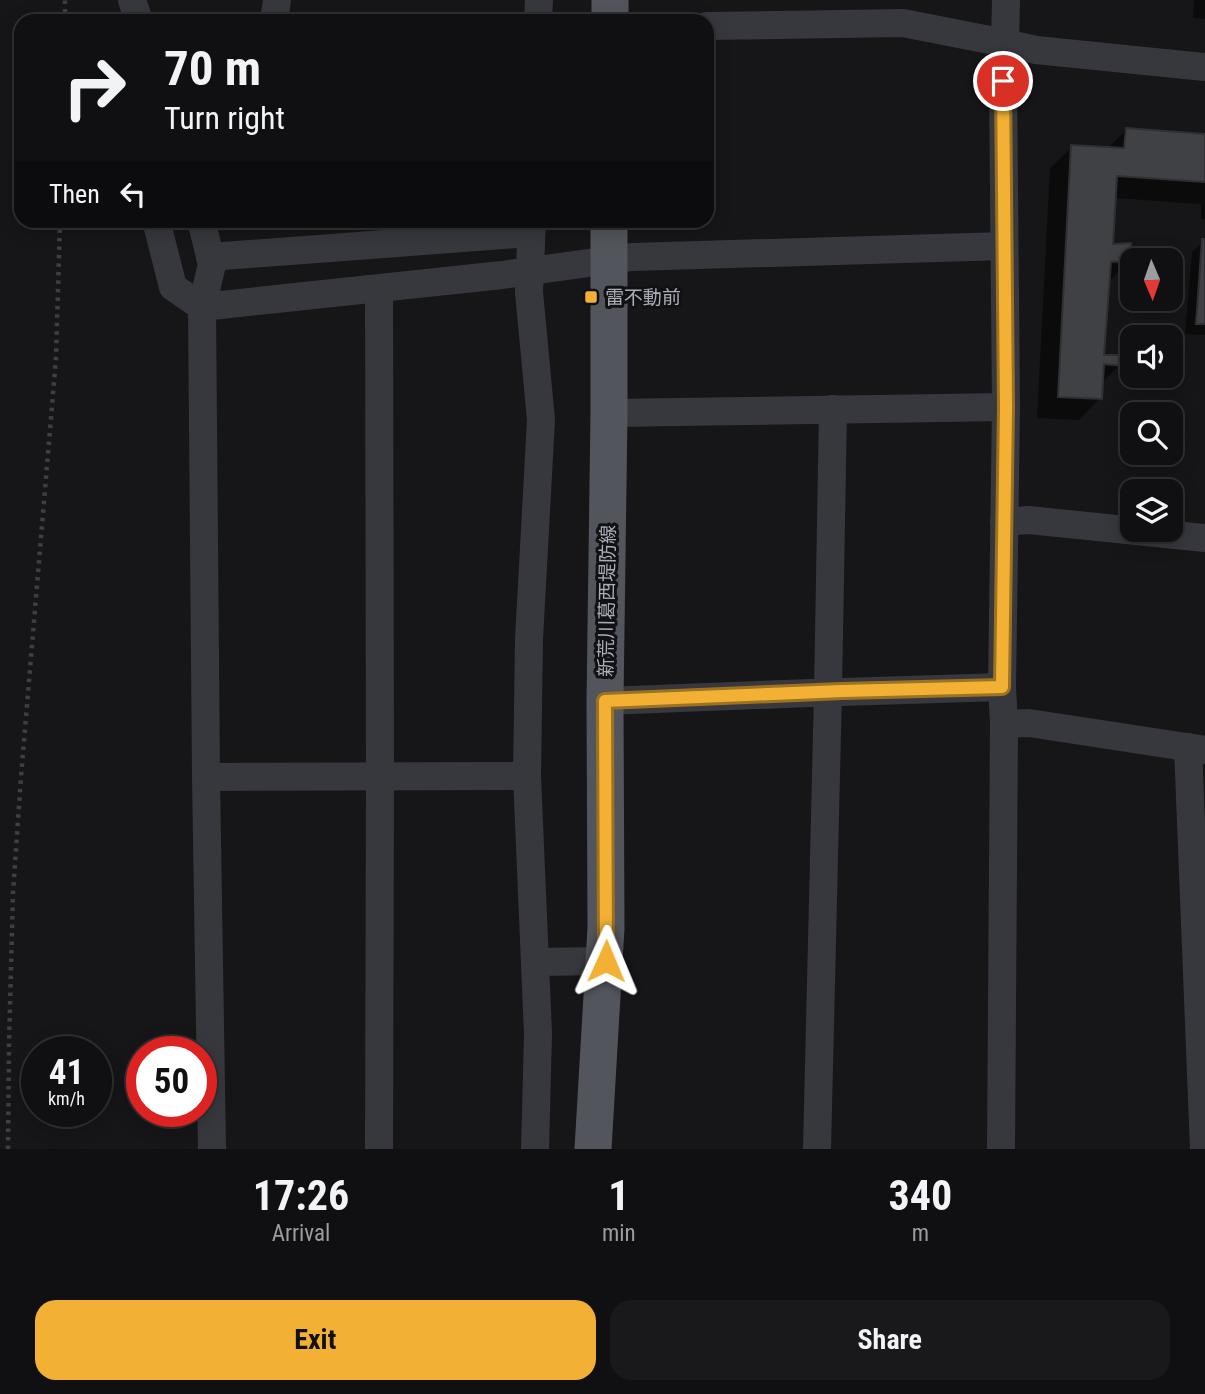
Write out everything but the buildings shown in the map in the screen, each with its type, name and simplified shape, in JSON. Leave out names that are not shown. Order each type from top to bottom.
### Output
[{"type":"main road","name":"新荒川葛西堤防線","points":[[593,1149],[606,961],[609,228]]},
{"type":"street","points":[[1001,1149],[1002,687],[1006,407],[1003,81],[1006,0]]},
{"type":"street","points":[[714,26],[903,23],[1036,50],[1205,67]]},
{"type":"street","points":[[158,228],[173,287],[202,307],[379,289],[632,257],[1004,246]]},
{"type":"street","points":[[203,228],[212,264],[202,307],[212,1149]]},
{"type":"street","points":[[211,257],[521,228]]},
{"type":"street","points":[[532,228],[529,292],[541,420],[529,639],[527,776],[538,1034],[535,1149]]},
{"type":"street","points":[[379,289],[379,1149]]},
{"type":"street","points":[[609,413],[1006,407]]},
{"type":"street","points":[[817,1149],[833,409]]},
{"type":"street","points":[[1004,522],[1029,520],[1205,538]]},
{"type":"street","points":[[605,701],[1002,687]]},
{"type":"street","points":[[1004,724],[1029,723],[1197,748],[1204,1149]]},
{"type":"street","points":[[206,778],[527,776]]},
{"type":"street","points":[[535,962],[606,961]]},
{"type":"path","points":[[8,1149],[13,893],[56,358],[60,228]]},
{"type":"place","name":"雷不動前","points":[[591,297]]},
{"type":"route","points":[[606,961],[605,701],[1002,687],[1006,407],[1003,81]]}]
